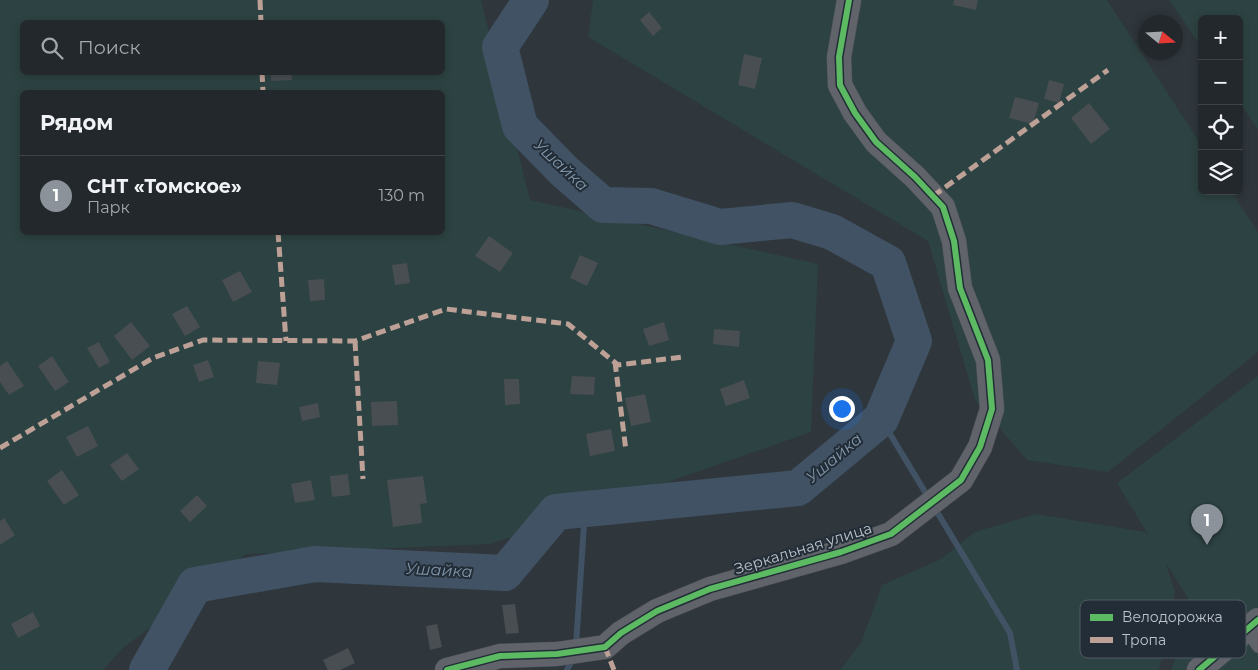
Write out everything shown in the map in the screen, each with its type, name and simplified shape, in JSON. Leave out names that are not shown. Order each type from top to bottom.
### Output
[{"type":"street","name":"Зеркальная улица","points":[[447,670],[500,656],[557,654],[606,647],[621,633],[657,611],[710,589],[841,552],[891,534],[961,480],[980,448],[992,409],[988,360],[960,288],[954,241],[943,206],[915,177],[876,142],[854,113],[840,85],[839,57],[849,0]]},
{"type":"street","points":[[1199,670],[1216,658]]},
{"type":"green space","points":[[0,0],[481,0],[530,200],[818,264],[811,432],[491,544],[246,554],[122,649],[103,670],[0,670]]},
{"type":"green space","points":[[593,0],[1107,0],[1138,48],[1138,60],[1146,60],[1198,140],[1198,195],[1234,195],[1258,232],[1258,352],[1108,472],[1027,460],[975,400],[928,241],[588,37]]},
{"type":"green space","points":[[1169,0],[1258,0],[1258,129],[1243,108],[1243,15],[1198,15],[1198,42],[1183,20],[1183,15],[1179,15]]},
{"type":"green space","points":[[1258,376],[1258,670],[1171,670],[1175,658],[1246,658],[1246,600],[1189,600],[1166,563],[1175,593],[1174,600],[1080,600],[1080,658],[1161,658],[1159,670],[840,670],[861,643],[882,585],[941,559],[975,532],[1036,514],[1145,532],[1150,538],[1117,483]]},
{"type":"building","points":[[954,0],[978,0],[976,10],[953,5]]},
{"type":"building","points":[[649,12],[662,28],[653,36],[640,20]]},
{"type":"building","points":[[744,54],[762,58],[755,89],[738,85]]},
{"type":"building","points":[[271,75],[291,75],[292,80],[271,81]]},
{"type":"building","points":[[1049,80],[1064,84],[1059,103],[1044,99]]},
{"type":"building","points":[[1015,97],[1039,103],[1033,124],[1009,118]]},
{"type":"building","points":[[1089,103],[1110,129],[1091,144],[1071,118]]},
{"type":"building","points":[[489,236],[513,253],[500,272],[475,256]]},
{"type":"building","points":[[580,255],[598,263],[587,286],[570,278]]},
{"type":"building","points":[[407,263],[410,283],[395,285],[392,265]]},
{"type":"building","points":[[240,271],[252,292],[233,302],[222,280]]},
{"type":"building","points":[[324,279],[325,300],[310,301],[308,280]]},
{"type":"building","points":[[187,306],[200,327],[185,336],[172,314]]},
{"type":"building","points":[[131,322],[150,346],[132,360],[114,336]]},
{"type":"building","points":[[664,322],[669,340],[649,346],[643,329]]},
{"type":"building","points":[[714,329],[740,331],[739,347],[713,344]]},
{"type":"building","points":[[99,342],[110,362],[99,368],[87,348]]},
{"type":"building","points":[[52,356],[69,382],[55,391],[38,366]]},
{"type":"building","points":[[208,360],[214,377],[199,382],[193,365]]},
{"type":"building","points":[[7,361],[24,386],[9,395],[0,382],[0,366]]},
{"type":"building","points":[[258,361],[280,363],[277,385],[256,383]]},
{"type":"building","points":[[572,376],[595,377],[594,395],[570,394]]},
{"type":"building","points":[[504,379],[519,379],[520,404],[505,405]]},
{"type":"building","points":[[744,380],[750,398],[726,406],[720,389]]},
{"type":"building","points":[[645,394],[651,422],[631,426],[625,398]]},
{"type":"building","points":[[397,401],[398,425],[372,426],[371,402]]},
{"type":"building","points":[[318,403],[320,417],[302,421],[299,407]]},
{"type":"building","points":[[88,426],[98,446],[77,457],[66,437]]},
{"type":"building","points":[[611,429],[615,451],[590,456],[586,434]]},
{"type":"building","points":[[127,453],[139,469],[122,481],[110,465]]},
{"type":"building","points":[[62,470],[79,495],[64,505],[47,481]]},
{"type":"building","points":[[348,474],[350,495],[332,497],[330,476]]},
{"type":"building","points":[[423,476],[427,503],[420,504],[422,523],[393,527],[387,480]]},
{"type":"building","points":[[311,480],[315,500],[295,503],[291,484]]},
{"type":"building","points":[[197,495],[207,506],[190,522],[180,511]]},
{"type":"building","points":[[4,518],[15,535],[0,545],[0,521]]},
{"type":"building","points":[[515,604],[519,633],[506,634],[502,605]]},
{"type":"building","points":[[33,612],[40,626],[18,638],[11,624]]},
{"type":"building","points":[[437,624],[442,647],[430,650],[426,626]]},
{"type":"building","points":[[348,648],[355,663],[340,670],[328,670],[323,660]]},
{"type":"waterway","name":"Ушайка","points":[[147,670],[195,585],[315,564],[505,573],[556,512],[798,488],[881,419],[914,341],[888,263],[832,232],[792,220],[720,227],[651,206],[603,205],[564,171],[520,126],[500,47],[531,0]]},
{"type":"waterway","points":[[881,419],[1010,633],[1017,670]]},
{"type":"waterway","points":[[576,646],[585,509]]},
{"type":"waterway","points":[[567,670],[573,658]]},
{"type":"marked path","points":[[260,0],[261,20]]},
{"type":"marked path","points":[[933,196],[1108,70]]},
{"type":"marked path","points":[[262,75],[263,90]]},
{"type":"marked path","points":[[278,235],[286,341]]},
{"type":"marked path","points":[[0,448],[153,358],[203,340],[355,341],[446,309],[568,324],[618,365],[683,357]]},
{"type":"marked path","points":[[355,341],[363,479]]},
{"type":"marked path","points":[[615,362],[626,451]]},
{"type":"marked path","points":[[605,647],[614,670]]},
{"type":"cycle path","points":[[447,670],[500,656],[557,654],[605,647],[621,633],[657,611],[710,589],[841,552],[891,534],[961,480],[980,447],[992,409],[988,360],[960,288],[954,241],[943,207],[915,177],[876,142],[855,113],[840,85],[839,57],[849,0]]},
{"type":"cycle path","points":[[1246,630],[1258,620]]},
{"type":"cycle path","points":[[1199,670],[1213,658]]},
{"type":"place","name":"СНТ «Томское»","points":[[1207,545]]}]
